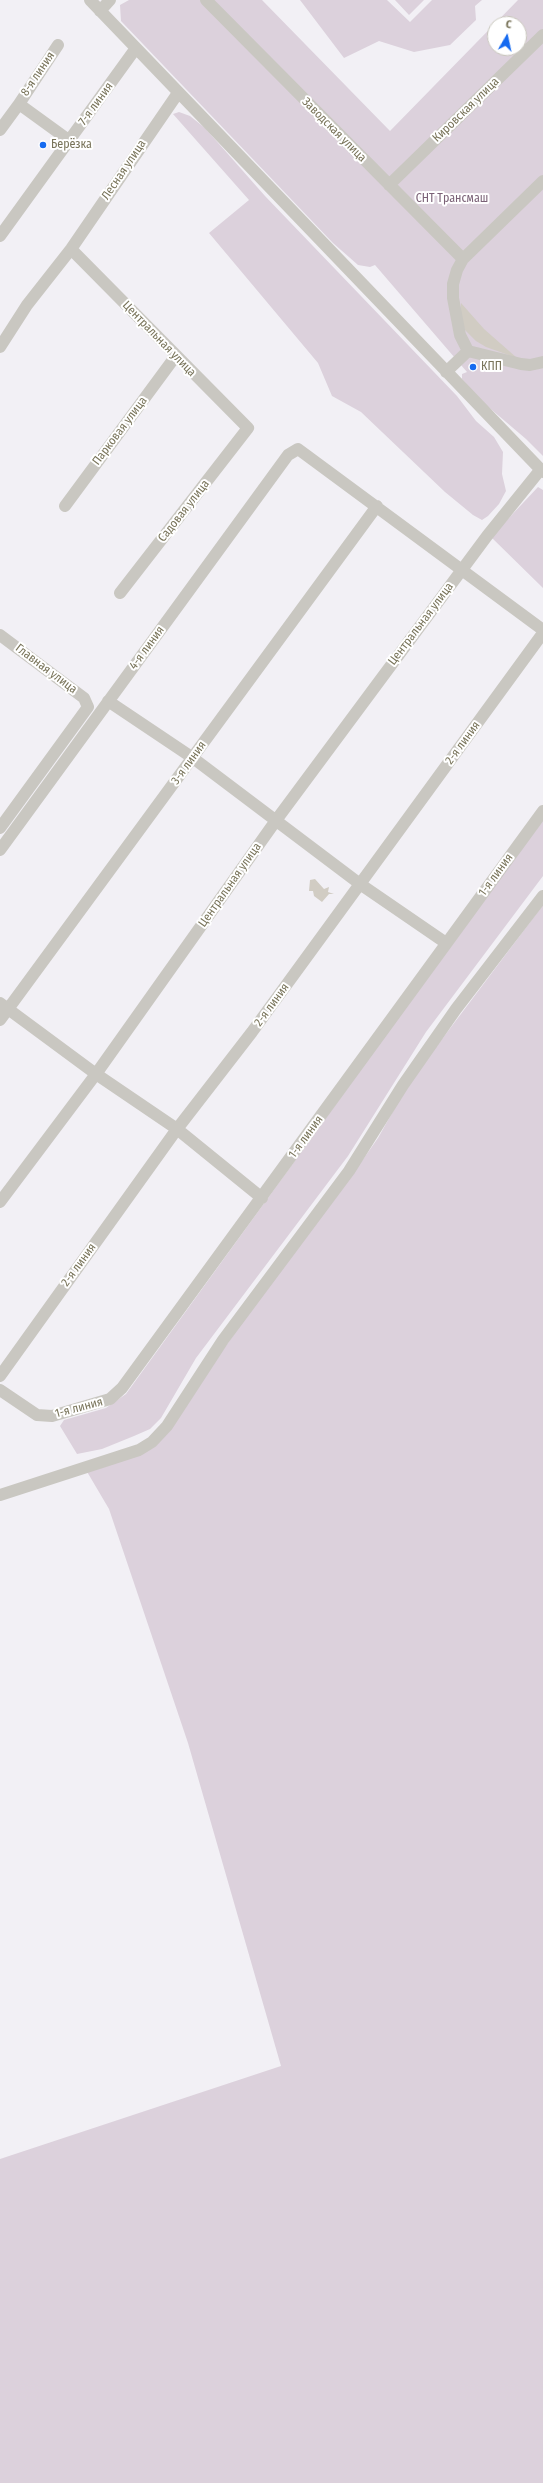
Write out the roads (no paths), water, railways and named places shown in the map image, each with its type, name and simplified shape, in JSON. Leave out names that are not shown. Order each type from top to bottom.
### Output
[{"type":"street","points":[[90,0],[446,372],[542,470]]},
{"type":"street","points":[[100,11],[110,0]]},
{"type":"street","name":"Заводская улица","points":[[206,0],[463,259]]},
{"type":"street","name":"Кировская улица","points":[[389,185],[543,35]]},
{"type":"street","name":"8-я линия","points":[[0,130],[58,45]]},
{"type":"street","name":"7-я линия","points":[[0,236],[136,48]]},
{"type":"street","name":"Лесная улица","points":[[0,347],[27,305],[71,249],[165,109],[178,93]]},
{"type":"street","name":"8-я линия","points":[[19,104],[70,141]]},
{"type":"street","points":[[543,181],[463,259],[455,277],[453,298],[460,335],[468,351],[521,364],[530,365],[543,362]]},
{"type":"street","name":"Центральная улица","points":[[71,249],[175,357],[248,428]]},
{"type":"street","points":[[446,372],[468,351]]},
{"type":"street","name":"Парковая улица","points":[[65,506],[175,357]]},
{"type":"street","name":"Садовая улица","points":[[120,593],[248,428]]},
{"type":"street","name":"4-я линия","points":[[0,850],[288,455],[298,449],[377,506]]},
{"type":"street","name":"Центральная улица","points":[[0,1202],[96,1074],[277,819],[461,570],[542,470]]},
{"type":"street","points":[[377,506],[543,630]]},
{"type":"street","name":"3-я линия","points":[[0,1020],[4,1006],[193,758],[377,506]]},
{"type":"street","name":"2-я линия","points":[[0,1376],[177,1129],[252,1032],[543,633]]},
{"type":"street","name":"Главная улица","points":[[0,828],[88,707],[84,698],[2,640]]},
{"type":"street","points":[[108,701],[193,758],[277,819],[360,884],[446,943]]},
{"type":"street","name":"1-я линия","points":[[0,1390],[37,1415],[52,1416],[110,1399],[122,1388],[543,811]]},
{"type":"street","points":[[0,1495],[139,1450],[157,1437],[167,1426],[223,1340],[349,1171],[403,1085],[452,1015],[543,896]]},
{"type":"street","points":[[4,1006],[96,1074],[177,1129],[262,1198]]},
{"type":"place","name":"Берёзка","points":[[43,145]]},
{"type":"place","name":"КПП","points":[[473,367]]},
{"type":"park label","name":"СНТ Трансмаш","points":[[452,199]]}]
